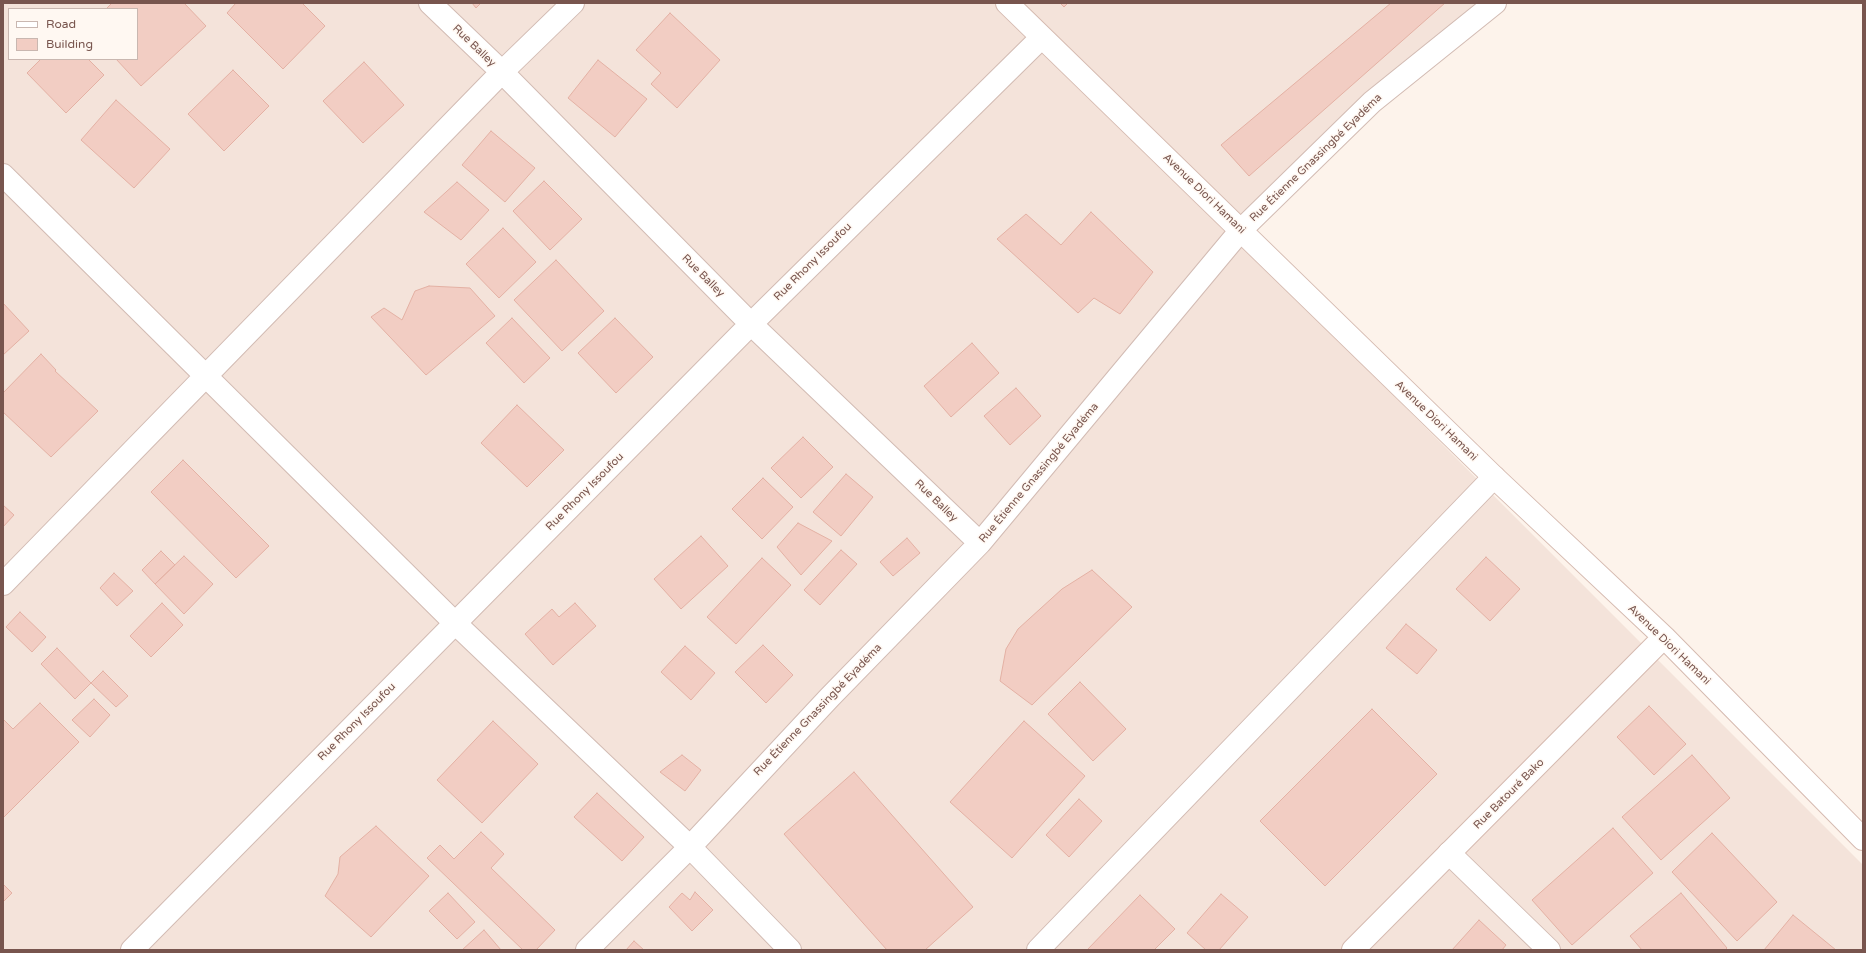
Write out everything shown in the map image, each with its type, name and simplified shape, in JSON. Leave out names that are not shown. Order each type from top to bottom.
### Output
[{"type":"street","name":"Rue Balley","points":[[430,3],[502,72],[751,324],[980,543]]},
{"type":"street","points":[[3,584],[502,72],[574,3]]},
{"type":"street","name":"Avenue Diori Hamani","points":[[1007,3],[1041,38],[1241,230],[1494,478],[1664,637],[1863,839]]},
{"type":"street","name":"Rue Étienne Gnassingbé Eyadéma","points":[[587,950],[690,847],[829,698],[980,543],[1241,230],[1372,102],[1495,3]]},
{"type":"street","name":"Rue Rhony Issoufou","points":[[132,950],[751,324],[1041,38]]},
{"type":"street","points":[[3,175],[455,624],[690,847],[790,950]]},
{"type":"street","points":[[1038,950],[1494,478]]},
{"type":"street","name":"Rue Batouré Bako","points":[[1353,950],[1664,637]]},
{"type":"street","points":[[1449,853],[1549,950]]},
{"type":"shaded area","points":[[3,3],[1486,3],[1225,227],[1863,865],[1863,950],[3,950]]},
{"type":"building","points":[[112,3],[184,3],[206,26],[141,86],[117,60],[138,60],[138,8],[107,8]]},
{"type":"building","points":[[236,3],[302,3],[325,26],[283,69],[227,13]]},
{"type":"building","points":[[472,3],[481,3],[476,8]]},
{"type":"building","points":[[1060,3],[1068,3],[1064,7]]},
{"type":"building","points":[[1391,3],[1445,3],[1249,176],[1221,145]]},
{"type":"building","points":[[670,13],[720,60],[677,108],[651,84],[661,73],[636,50]]},
{"type":"building","points":[[40,60],[89,60],[104,75],[66,113],[27,73]]},
{"type":"building","points":[[598,60],[647,99],[615,137],[568,98]]},
{"type":"building","points":[[364,62],[404,105],[363,143],[323,101]]},
{"type":"building","points":[[233,70],[269,106],[224,151],[188,114]]},
{"type":"building","points":[[116,100],[170,149],[134,188],[81,140]]},
{"type":"building","points":[[491,131],[535,168],[505,202],[462,165]]},
{"type":"building","points":[[544,181],[582,219],[550,250],[513,211]]},
{"type":"building","points":[[457,182],[489,210],[461,240],[424,212]]},
{"type":"building","points":[[1091,212],[1153,272],[1120,314],[1094,298],[1078,313],[997,239],[1026,214],[1061,245]]},
{"type":"building","points":[[503,228],[536,262],[499,298],[466,264]]},
{"type":"building","points":[[556,260],[604,311],[562,351],[514,300]]},
{"type":"building","points":[[429,286],[470,288],[495,316],[426,375],[371,317],[384,308],[402,320],[415,291]]},
{"type":"building","points":[[3,303],[29,331],[3,355]]},
{"type":"building","points":[[512,318],[550,358],[524,383],[486,343]]},
{"type":"building","points":[[615,318],[653,357],[616,393],[578,353]]},
{"type":"building","points":[[972,343],[999,373],[951,417],[924,386]]},
{"type":"building","points":[[41,354],[56,370],[55,371],[98,411],[51,457],[3,412],[3,393]]},
{"type":"building","points":[[1016,388],[1041,416],[1010,445],[984,416]]},
{"type":"building","points":[[517,405],[564,450],[527,487],[481,443]]},
{"type":"building","points":[[803,437],[833,467],[801,498],[771,468]]},
{"type":"building","points":[[183,460],[269,546],[236,578],[151,492]]},
{"type":"building","points":[[846,474],[873,497],[841,536],[813,512]]},
{"type":"building","points":[[763,478],[793,507],[762,539],[732,509]]},
{"type":"building","points":[[3,505],[14,515],[3,527]]},
{"type":"building","points":[[798,523],[832,541],[801,575],[777,547]]},
{"type":"building","points":[[701,536],[728,566],[681,609],[654,579]]},
{"type":"building","points":[[907,538],[920,553],[893,576],[880,562]]},
{"type":"building","points":[[841,550],[857,564],[820,605],[804,590]]},
{"type":"building","points":[[161,551],[175,565],[155,584],[142,570]]},
{"type":"building","points":[[184,556],[213,584],[184,614],[155,584]]},
{"type":"building","points":[[1486,557],[1520,589],[1490,621],[1456,589]]},
{"type":"building","points":[[762,558],[791,585],[736,644],[707,617]]},
{"type":"building","points":[[1092,570],[1132,607],[1032,705],[1000,681],[1006,649],[1018,629],[1062,589]]},
{"type":"building","points":[[114,573],[133,591],[117,606],[100,588]]},
{"type":"building","points":[[162,603],[183,625],[151,657],[130,636]]},
{"type":"building","points":[[575,603],[596,626],[553,665],[525,634],[552,609],[559,617]]},
{"type":"building","points":[[20,612],[46,637],[32,652],[6,627]]},
{"type":"building","points":[[1406,624],[1437,650],[1417,674],[1386,648]]},
{"type":"building","points":[[763,645],[793,675],[766,703],[735,672]]},
{"type":"building","points":[[685,646],[715,673],[691,700],[661,672]]},
{"type":"building","points":[[57,648],[91,683],[75,699],[41,664]]},
{"type":"building","points":[[103,671],[128,696],[116,707],[91,683]]},
{"type":"building","points":[[1080,682],[1126,729],[1093,761],[1048,714]]},
{"type":"building","points":[[94,699],[110,715],[90,737],[72,720]]},
{"type":"building","points":[[40,703],[79,742],[3,818],[3,719],[13,729]]},
{"type":"building","points":[[1649,706],[1686,744],[1654,775],[1617,737]]},
{"type":"building","points":[[1372,709],[1437,774],[1325,886],[1260,821]]},
{"type":"building","points":[[493,721],[538,764],[482,823],[437,780]]},
{"type":"building","points":[[1024,721],[1085,776],[1012,858],[950,802]]},
{"type":"building","points":[[682,755],[701,770],[685,791],[660,772]]},
{"type":"building","points":[[1692,755],[1730,798],[1661,860],[1622,817]]},
{"type":"building","points":[[854,772],[973,907],[925,950],[887,950],[784,834]]},
{"type":"building","points":[[597,793],[644,837],[622,861],[574,817]]},
{"type":"building","points":[[1079,799],[1102,821],[1069,857],[1046,835]]},
{"type":"building","points":[[376,826],[429,876],[371,937],[325,896],[338,874],[340,857]]},
{"type":"building","points":[[1613,828],[1653,873],[1572,945],[1532,900]]},
{"type":"building","points":[[481,832],[504,854],[491,868],[555,930],[536,950],[523,950],[427,858],[440,845],[454,859]]},
{"type":"building","points":[[1712,833],[1777,902],[1737,941],[1672,872]]},
{"type":"building","points":[[3,884],[12,893],[3,902]]},
{"type":"building","points":[[695,892],[713,910],[692,931],[669,907],[682,893],[690,900]]},
{"type":"building","points":[[448,893],[475,922],[457,939],[429,911]]},
{"type":"building","points":[[1681,893],[1727,948],[1725,950],[1642,950],[1630,936]]},
{"type":"building","points":[[1221,894],[1248,917],[1219,950],[1206,950],[1187,933]]},
{"type":"building","points":[[1140,895],[1175,929],[1154,950],[1087,950]]},
{"type":"building","points":[[1793,915],[1836,950],[1764,950]]},
{"type":"building","points":[[1479,920],[1506,945],[1502,950],[1452,950]]},
{"type":"building","points":[[484,930],[501,950],[462,950]]},
{"type":"building","points":[[634,941],[644,950],[626,950]]}]
